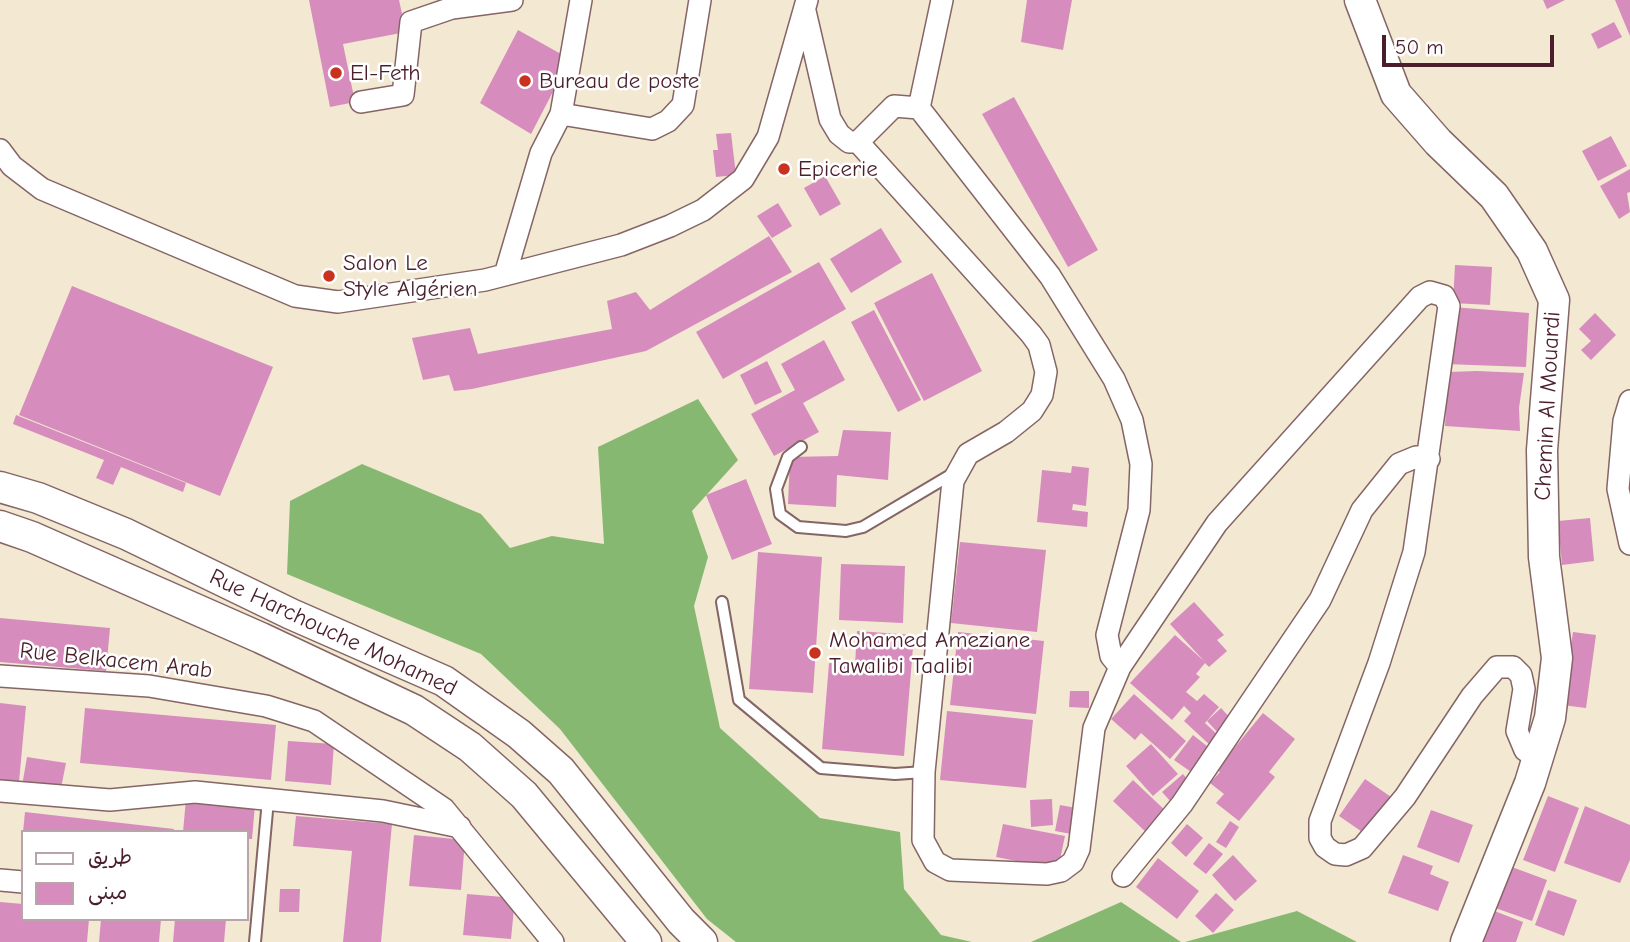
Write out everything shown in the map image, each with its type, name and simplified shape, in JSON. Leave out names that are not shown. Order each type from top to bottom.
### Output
[{"type":"street","points":[[361,102],[404,94],[411,22],[452,8],[512,0]]},
{"type":"street","points":[[505,275],[541,153],[561,114],[581,0]]},
{"type":"street","points":[[561,114],[652,130],[668,121],[683,105],[700,0]]},
{"type":"street","points":[[942,0],[919,107],[1050,276],[1114,379],[1132,420],[1141,464],[1139,510],[1107,635],[1111,656],[1120,667]]},
{"type":"street","name":"Chemin Al Mouardi","points":[[1360,0],[1396,94],[1438,142],[1494,196],[1532,251],[1554,300],[1542,450],[1544,557],[1557,658],[1550,718],[1466,942]]},
{"type":"street","points":[[806,5],[830,119],[839,134],[849,142],[858,142],[894,106],[919,107]]},
{"type":"street","points":[[0,150],[12,166],[42,188],[295,296],[338,302],[505,275],[621,245],[670,226],[703,210],[743,179],[768,137],[806,5]]},
{"type":"street","points":[[858,142],[1024,325],[1039,345],[1044,359],[1044,386],[1032,411],[1006,432],[968,454],[956,471],[924,772],[923,840],[936,862],[950,870],[1047,874],[1061,871],[1073,862],[1079,849],[1094,728],[1120,667],[1217,523],[1420,297],[1434,292],[1444,296],[1449,306],[1414,552],[1379,663],[1320,821],[1320,838],[1330,851],[1341,855],[1352,854],[1362,848],[1405,797],[1472,696],[1497,667],[1513,667],[1521,675],[1524,689],[1517,731],[1525,750],[1537,758]]},
{"type":"street","points":[[1630,401],[1624,421],[1618,489],[1630,544]]},
{"type":"street","points":[[1124,876],[1182,804],[1320,600],[1362,510],[1399,464],[1416,457],[1429,459]]},
{"type":"street","name":"Rue Harchouche Mohamed","points":[[0,487],[38,498],[126,534],[291,614],[444,681],[519,734],[561,771],[681,921],[702,942]]},
{"type":"street","name":"Rue Harchouche Mohamed","points":[[0,526],[32,537],[261,638],[414,710],[470,747],[524,795],[646,942]]},
{"type":"street","name":"Rue Belkacem Arab","points":[[0,676],[149,686],[266,706],[314,721],[444,809],[553,942]]},
{"type":"street","points":[[0,791],[110,800],[194,792],[383,810],[460,827]]},
{"type":"street","points":[[0,880],[21,882]]},
{"type":"lane","points":[[801,447],[788,457],[776,489],[780,514],[798,527],[846,531],[863,527],[956,471]]},
{"type":"lane","points":[[722,602],[739,700],[821,768],[895,774],[924,772]]},
{"type":"lane","points":[[255,942],[268,800]]},
{"type":"green space","points":[[698,399],[738,460],[692,511],[708,557],[694,606],[720,728],[820,818],[900,832],[904,889],[941,935],[972,942],[736,942],[707,919],[560,729],[481,654],[287,574],[290,501],[362,464],[481,514],[510,548],[552,536],[604,544],[598,447]]},
{"type":"green space","points":[[1121,902],[1181,942],[1031,942]]},
{"type":"green space","points":[[1297,911],[1357,942],[1185,942]]},
{"type":"building","name":"El-Feth","points":[[309,0],[399,0],[406,32],[343,44],[355,102],[330,107]]},
{"type":"building","points":[[1027,0],[1072,0],[1063,50],[1021,42]]},
{"type":"building","points":[[1543,0],[1565,0],[1547,9]]},
{"type":"building","points":[[1615,0],[1630,0],[1630,36]]},
{"type":"building","points":[[1614,22],[1622,37],[1598,49],[1591,34]]},
{"type":"building","name":"Bureau de poste","points":[[518,30],[570,59],[531,134],[480,103]]},
{"type":"building","points":[[1014,97],[1098,250],[1068,267],[982,114]]},
{"type":"building","points":[[731,133],[736,175],[716,177],[713,150],[718,150],[716,134]]},
{"type":"building","points":[[1611,136],[1627,166],[1598,181],[1582,151]]},
{"type":"building","points":[[1630,169],[1630,192],[1627,193],[1630,212],[1619,219],[1600,186]]},
{"type":"building","points":[[825,176],[841,204],[820,216],[804,188]]},
{"type":"building","points":[[778,203],[792,226],[772,238],[757,216]]},
{"type":"building","points":[[881,228],[902,262],[851,293],[830,259]]},
{"type":"building","points":[[769,236],[792,272],[646,351],[472,389],[454,391],[449,375],[423,380],[412,338],[470,328],[478,354],[612,329],[607,301],[636,292],[650,310]]},
{"type":"building","points":[[819,262],[846,309],[723,379],[696,332]]},
{"type":"building","points":[[1455,265],[1492,267],[1490,305],[1453,303]]},
{"type":"building","points":[[932,273],[982,371],[924,401],[874,303]]},
{"type":"building","points":[[72,286],[273,367],[220,496],[19,415]]},
{"type":"building","points":[[1453,307],[1529,313],[1526,367],[1445,364]]},
{"type":"building","points":[[874,310],[921,400],[898,412],[851,322]]},
{"type":"building","points":[[1595,313],[1616,335],[1591,360],[1581,350],[1591,341],[1579,329]]},
{"type":"building","points":[[824,340],[845,380],[803,403],[819,432],[774,456],[751,414],[795,390],[781,364]]},
{"type":"building","points":[[767,361],[782,392],[755,405],[740,375]]},
{"type":"building","points":[[1448,372],[1524,373],[1519,408],[1520,431],[1445,426]]},
{"type":"building","points":[[16,415],[186,483],[183,492],[121,467],[113,485],[96,478],[104,460],[13,424]]},
{"type":"building","points":[[843,430],[891,432],[888,480],[837,475],[836,507],[788,504],[790,457],[838,456]]},
{"type":"building","points":[[1072,466],[1089,468],[1086,506],[1073,504],[1072,510],[1088,512],[1087,527],[1037,522],[1042,470],[1071,473]]},
{"type":"building","points":[[746,479],[772,544],[732,560],[706,495]]},
{"type":"building","points":[[1590,518],[1594,561],[1562,565],[1558,521]]},
{"type":"building","points":[[960,542],[1046,550],[1037,632],[951,623]]},
{"type":"building","points":[[758,552],[822,557],[813,693],[749,689]]},
{"type":"building","points":[[841,564],[905,566],[903,623],[839,620]]},
{"type":"building","points":[[1194,602],[1224,635],[1217,640],[1227,651],[1209,667],[1205,663],[1196,674],[1200,677],[1186,692],[1197,701],[1204,694],[1219,707],[1205,723],[1221,738],[1212,747],[1184,721],[1191,713],[1184,706],[1172,720],[1130,683],[1175,635],[1204,661],[1170,624]]},
{"type":"building","points":[[0,618],[110,628],[106,671],[0,662]]},
{"type":"building","points":[[857,631],[914,635],[904,756],[822,749],[829,663],[855,665]]},
{"type":"building","points":[[958,632],[1044,641],[1036,714],[950,705]]},
{"type":"building","points":[[1573,632],[1596,635],[1586,708],[1562,705]]},
{"type":"building","points":[[1070,691],[1089,691],[1089,708],[1069,707]]},
{"type":"building","points":[[1134,694],[1186,741],[1170,759],[1141,733],[1135,740],[1111,719]]},
{"type":"building","points":[[0,703],[26,706],[19,782],[0,780]]},
{"type":"building","points":[[85,708],[276,725],[271,780],[80,763]]},
{"type":"building","points":[[1221,708],[1233,721],[1219,734],[1207,721]]},
{"type":"building","points":[[947,711],[1033,720],[1026,788],[940,780]]},
{"type":"building","points":[[1263,713],[1295,739],[1269,772],[1275,777],[1239,821],[1216,803],[1224,794],[1210,783],[1220,772],[1217,769]]},
{"type":"building","points":[[1193,735],[1212,750],[1194,774],[1174,760]]},
{"type":"building","points":[[288,741],[334,744],[331,785],[285,781]]},
{"type":"building","points":[[1151,744],[1178,774],[1153,796],[1126,766]]},
{"type":"building","points":[[27,757],[66,763],[60,793],[22,786]]},
{"type":"building","points":[[1183,774],[1191,784],[1171,802],[1162,792]]},
{"type":"building","points":[[1365,779],[1394,799],[1368,836],[1339,816]]},
{"type":"building","points":[[1133,780],[1169,814],[1149,835],[1113,801]]},
{"type":"building","points":[[1548,796],[1579,808],[1555,872],[1523,860]]},
{"type":"building","points":[[186,799],[255,805],[252,839],[248,839],[248,830],[183,830]]},
{"type":"building","points":[[1052,799],[1053,825],[1031,827],[1030,800]]},
{"type":"building","points":[[1060,805],[1082,809],[1077,835],[1055,831]]},
{"type":"building","points":[[1585,806],[1630,825],[1630,860],[1620,883],[1564,863]]},
{"type":"building","points":[[1431,810],[1473,825],[1459,863],[1417,847]]},
{"type":"building","points":[[25,812],[174,829],[174,830],[23,830]]},
{"type":"building","points":[[296,816],[392,824],[381,942],[343,942],[352,851],[293,846]]},
{"type":"building","points":[[1230,821],[1239,827],[1226,848],[1216,842]]},
{"type":"building","points":[[1003,824],[1065,836],[1058,869],[996,857]]},
{"type":"building","points":[[1187,824],[1203,838],[1186,857],[1171,843]]},
{"type":"building","points":[[414,835],[465,840],[461,890],[409,886]]},
{"type":"building","points":[[1209,843],[1223,854],[1206,874],[1193,864]]},
{"type":"building","points":[[1233,855],[1257,881],[1235,901],[1212,875]]},
{"type":"building","points":[[1403,855],[1433,866],[1430,874],[1449,882],[1438,911],[1388,893]]},
{"type":"building","points":[[1158,858],[1199,891],[1177,919],[1136,887]]},
{"type":"building","points":[[1501,863],[1547,880],[1532,921],[1487,905]]},
{"type":"building","points":[[280,889],[300,889],[299,912],[279,912]]},
{"type":"building","points":[[1548,890],[1577,900],[1564,936],[1535,925]]},
{"type":"building","points":[[1216,893],[1234,910],[1213,933],[1195,916]]},
{"type":"building","points":[[467,894],[515,898],[511,939],[463,935]]},
{"type":"building","points":[[0,902],[21,904],[21,921],[89,921],[87,942],[0,942]]},
{"type":"building","points":[[1484,907],[1523,922],[1516,942],[1480,942]]},
{"type":"building","points":[[101,921],[161,921],[159,942],[99,942]]},
{"type":"building","points":[[175,921],[226,921],[224,942],[173,942]]},
{"type":"place","name":"El-Feth","points":[[336,73]]},
{"type":"place","name":"Bureau de poste","points":[[525,81]]},
{"type":"place","name":"Epicerie","points":[[784,169]]},
{"type":"place","name":"Salon Le Style Algérien","points":[[329,276]]},
{"type":"place","name":"Mohamed Ameziane Tawalibi Taalibi","points":[[815,653]]}]
